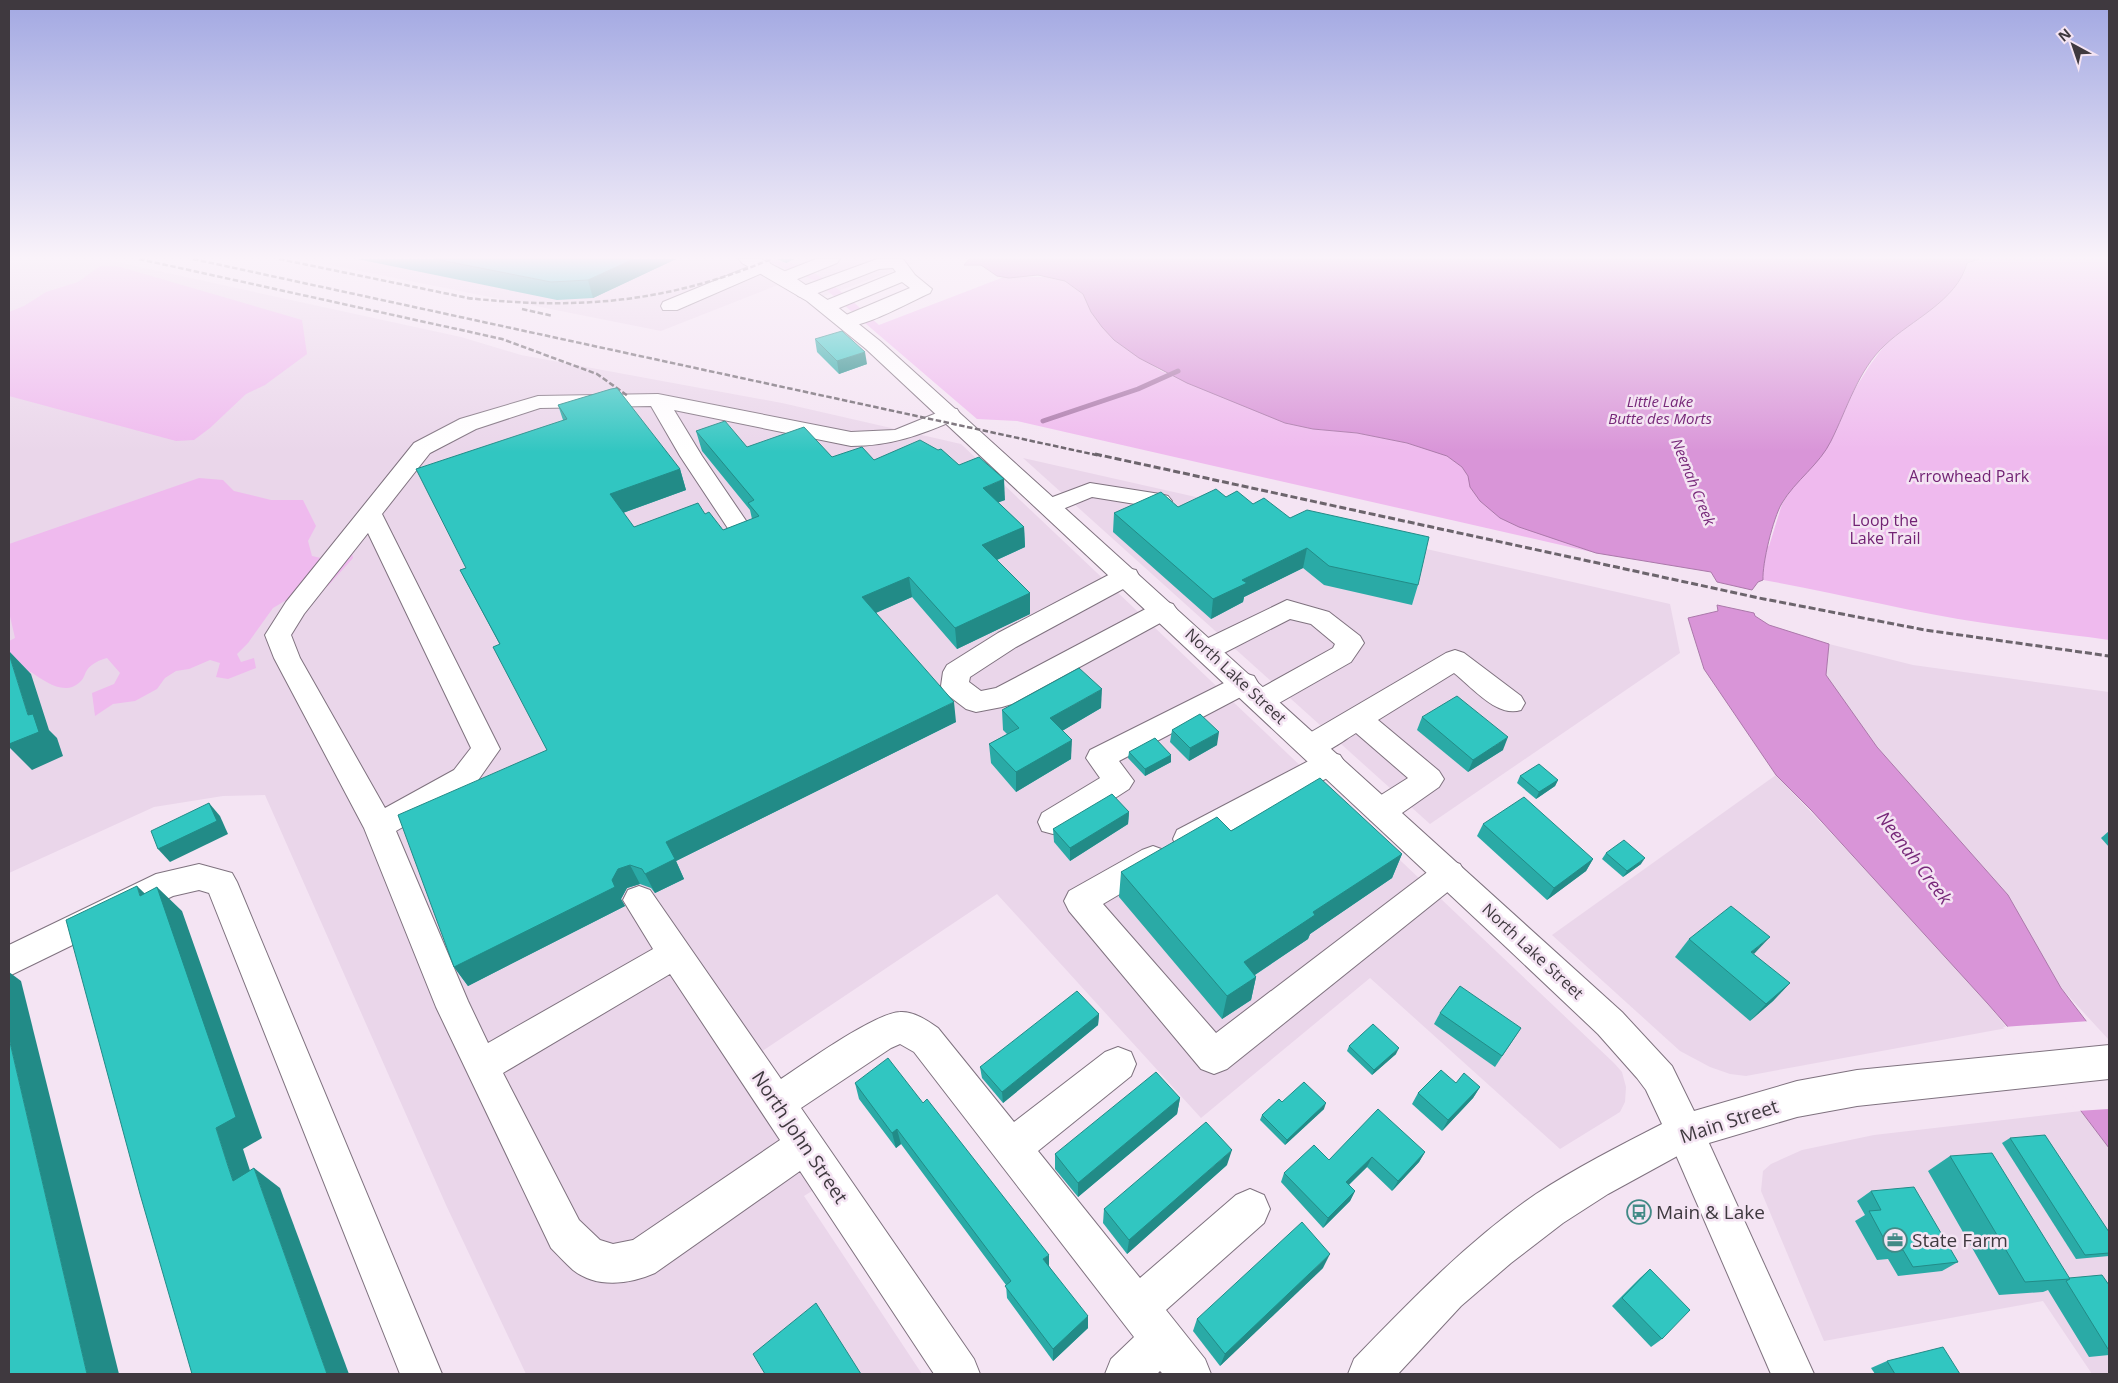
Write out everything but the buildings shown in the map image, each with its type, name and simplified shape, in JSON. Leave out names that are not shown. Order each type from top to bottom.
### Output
[{"type":"main road","name":"North Lake Street","points":[[848,324],[1208,650],[1449,873],[1634,1048],[1659,1078],[1685,1132],[1792,1374]]},
{"type":"main road","points":[[658,400],[691,456],[741,530]]},
{"type":"main road","points":[[804,1146],[641,1260],[613,1264],[589,1256],[565,1234],[453,1007],[379,826],[287,658],[278,635],[295,608],[371,515],[422,448],[468,424],[538,402],[658,400],[851,438],[879,440],[900,436],[949,414]]},
{"type":"main road","points":[[1050,506],[1090,490],[1160,501]]},
{"type":"main road","points":[[371,515],[486,749],[464,778],[379,826]]},
{"type":"main road","points":[[1127,576],[1006,640],[965,666],[957,672],[955,686],[976,702],[1002,697],[1164,610]]},
{"type":"main road","points":[[1052,822],[1119,781],[1100,758],[1342,655],[1351,643],[1320,618],[1287,609],[1208,650]]},
{"type":"main road","points":[[1449,873],[1214,1057],[1080,900],[1202,831],[1321,755],[1358,718],[1455,660],[1511,703]]},
{"type":"main road","points":[[1358,718],[1429,779],[1381,811]]},
{"type":"main road","points":[[9,961],[167,884],[199,877],[221,882],[421,1374]]},
{"type":"main road","name":"North John Street","points":[[639,900],[959,1374]]},
{"type":"main road","points":[[481,1067],[676,953]]},
{"type":"main road","points":[[777,1102],[879,1036],[900,1028],[914,1031],[926,1040],[1190,1374]]},
{"type":"main road","name":"Main Street","points":[[1369,1374],[1447,1292],[1497,1249],[1549,1209],[1594,1180],[1685,1132],[1797,1099],[1857,1088],[1947,1077],[2109,1062]]},
{"type":"main road","points":[[1012,1148],[1118,1064]]},
{"type":"main road","points":[[1137,1308],[1250,1209]]},
{"type":"main road","points":[[1126,1374],[1162,1340]]},
{"type":"shaded area","points":[[9,324],[399,324],[461,337],[521,355],[782,403],[961,444],[1614,1063],[1622,1072],[1626,1087],[1625,1102],[1620,1112],[1560,1149],[1370,978],[1201,1118],[997,894],[749,1060],[828,1181],[804,1196],[922,1374],[526,1374],[446,1205],[265,795],[223,796],[154,807],[9,873]]},
{"type":"shaded area","points":[[624,324],[680,324],[661,331]]},
{"type":"shaded area","points":[[1023,458],[1670,604],[1680,653],[1430,824]]},
{"type":"shaded area","points":[[1829,644],[1913,665],[2109,692],[2109,1040],[2061,988],[2008,895],[1877,747],[1826,675]]},
{"type":"shaded area","points":[[1776,775],[1876,881],[1988,1004],[2007,1028],[1746,1076],[1730,1074],[1710,1067],[1680,1051],[1552,935]]},
{"type":"shaded area","points":[[2081,1111],[2109,1148],[2109,1374],[2092,1374],[2043,1301],[1824,1341],[1761,1191],[1763,1171],[1771,1164],[1802,1150],[1874,1135]]},
{"type":"green space","points":[[9,324],[303,324],[307,354],[265,385],[246,394],[210,428],[194,440],[176,441],[9,396]]},
{"type":"green space","name":"Arrowhead Park","points":[[866,324],[1100,324],[1114,340],[1161,371],[1285,423],[1313,429],[1357,433],[1407,443],[1447,456],[1462,467],[1468,476],[1769,546],[1782,504],[1870,365],[1884,346],[1909,324],[2109,324],[2109,640],[1956,619],[1901,608],[1763,580],[1763,565],[1500,518],[1596,553],[1017,421],[977,419]]},
{"type":"green space","points":[[199,478],[223,480],[234,491],[271,500],[303,500],[316,526],[308,541],[312,556],[321,558],[338,543],[350,543],[353,558],[328,586],[300,592],[273,608],[248,643],[237,654],[241,662],[254,658],[256,668],[228,679],[216,677],[220,663],[210,660],[189,669],[176,671],[165,678],[157,689],[135,701],[113,704],[95,716],[92,693],[114,684],[120,673],[107,658],[91,665],[81,681],[69,688],[56,686],[31,672],[9,681],[9,641],[15,638],[9,612],[9,544]]},
{"type":"water","name":"Little Lake Butte des Morts","points":[[1099,324],[1913,324],[1885,345],[1867,366],[1831,441],[1814,465],[1782,503],[1769,541],[1764,563],[1763,580],[1758,582],[1752,590],[1717,582],[1711,572],[1596,553],[1519,527],[1500,518],[1480,501],[1470,487],[1468,476],[1462,467],[1447,456],[1407,443],[1357,433],[1313,429],[1285,423],[1187,383],[1139,358],[1114,340]]},
{"type":"water","name":"Neenah Creek","points":[[1717,605],[1754,613],[1755,616],[1769,625],[1829,644],[1826,675],[1877,747],[2008,895],[2061,988],[2109,1051],[2109,1148],[2081,1111],[1988,1004],[1812,811],[1776,775],[1704,669],[1688,618],[1718,611]]},
{"type":"pier","points":[[2090,1021],[2109,1047],[2109,1109],[2077,1111],[2003,1027]]},
{"type":"waterway","points":[[1043,421],[1138,389],[1178,371]]},
{"type":"railway","points":[[432,324],[502,339],[597,374],[628,396]]},
{"type":"railway","points":[[490,324],[1101,456]]},
{"type":"railway","points":[[1095,454],[1759,598],[1925,630],[2109,656]]},
{"type":"place","name":"Main & Lake","points":[[1639,1212]]},
{"type":"place","name":"State Farm","points":[[1895,1240]]},
{"type":"park label","name":"Loop the Lake Trail","points":[[1885,529]]}]
